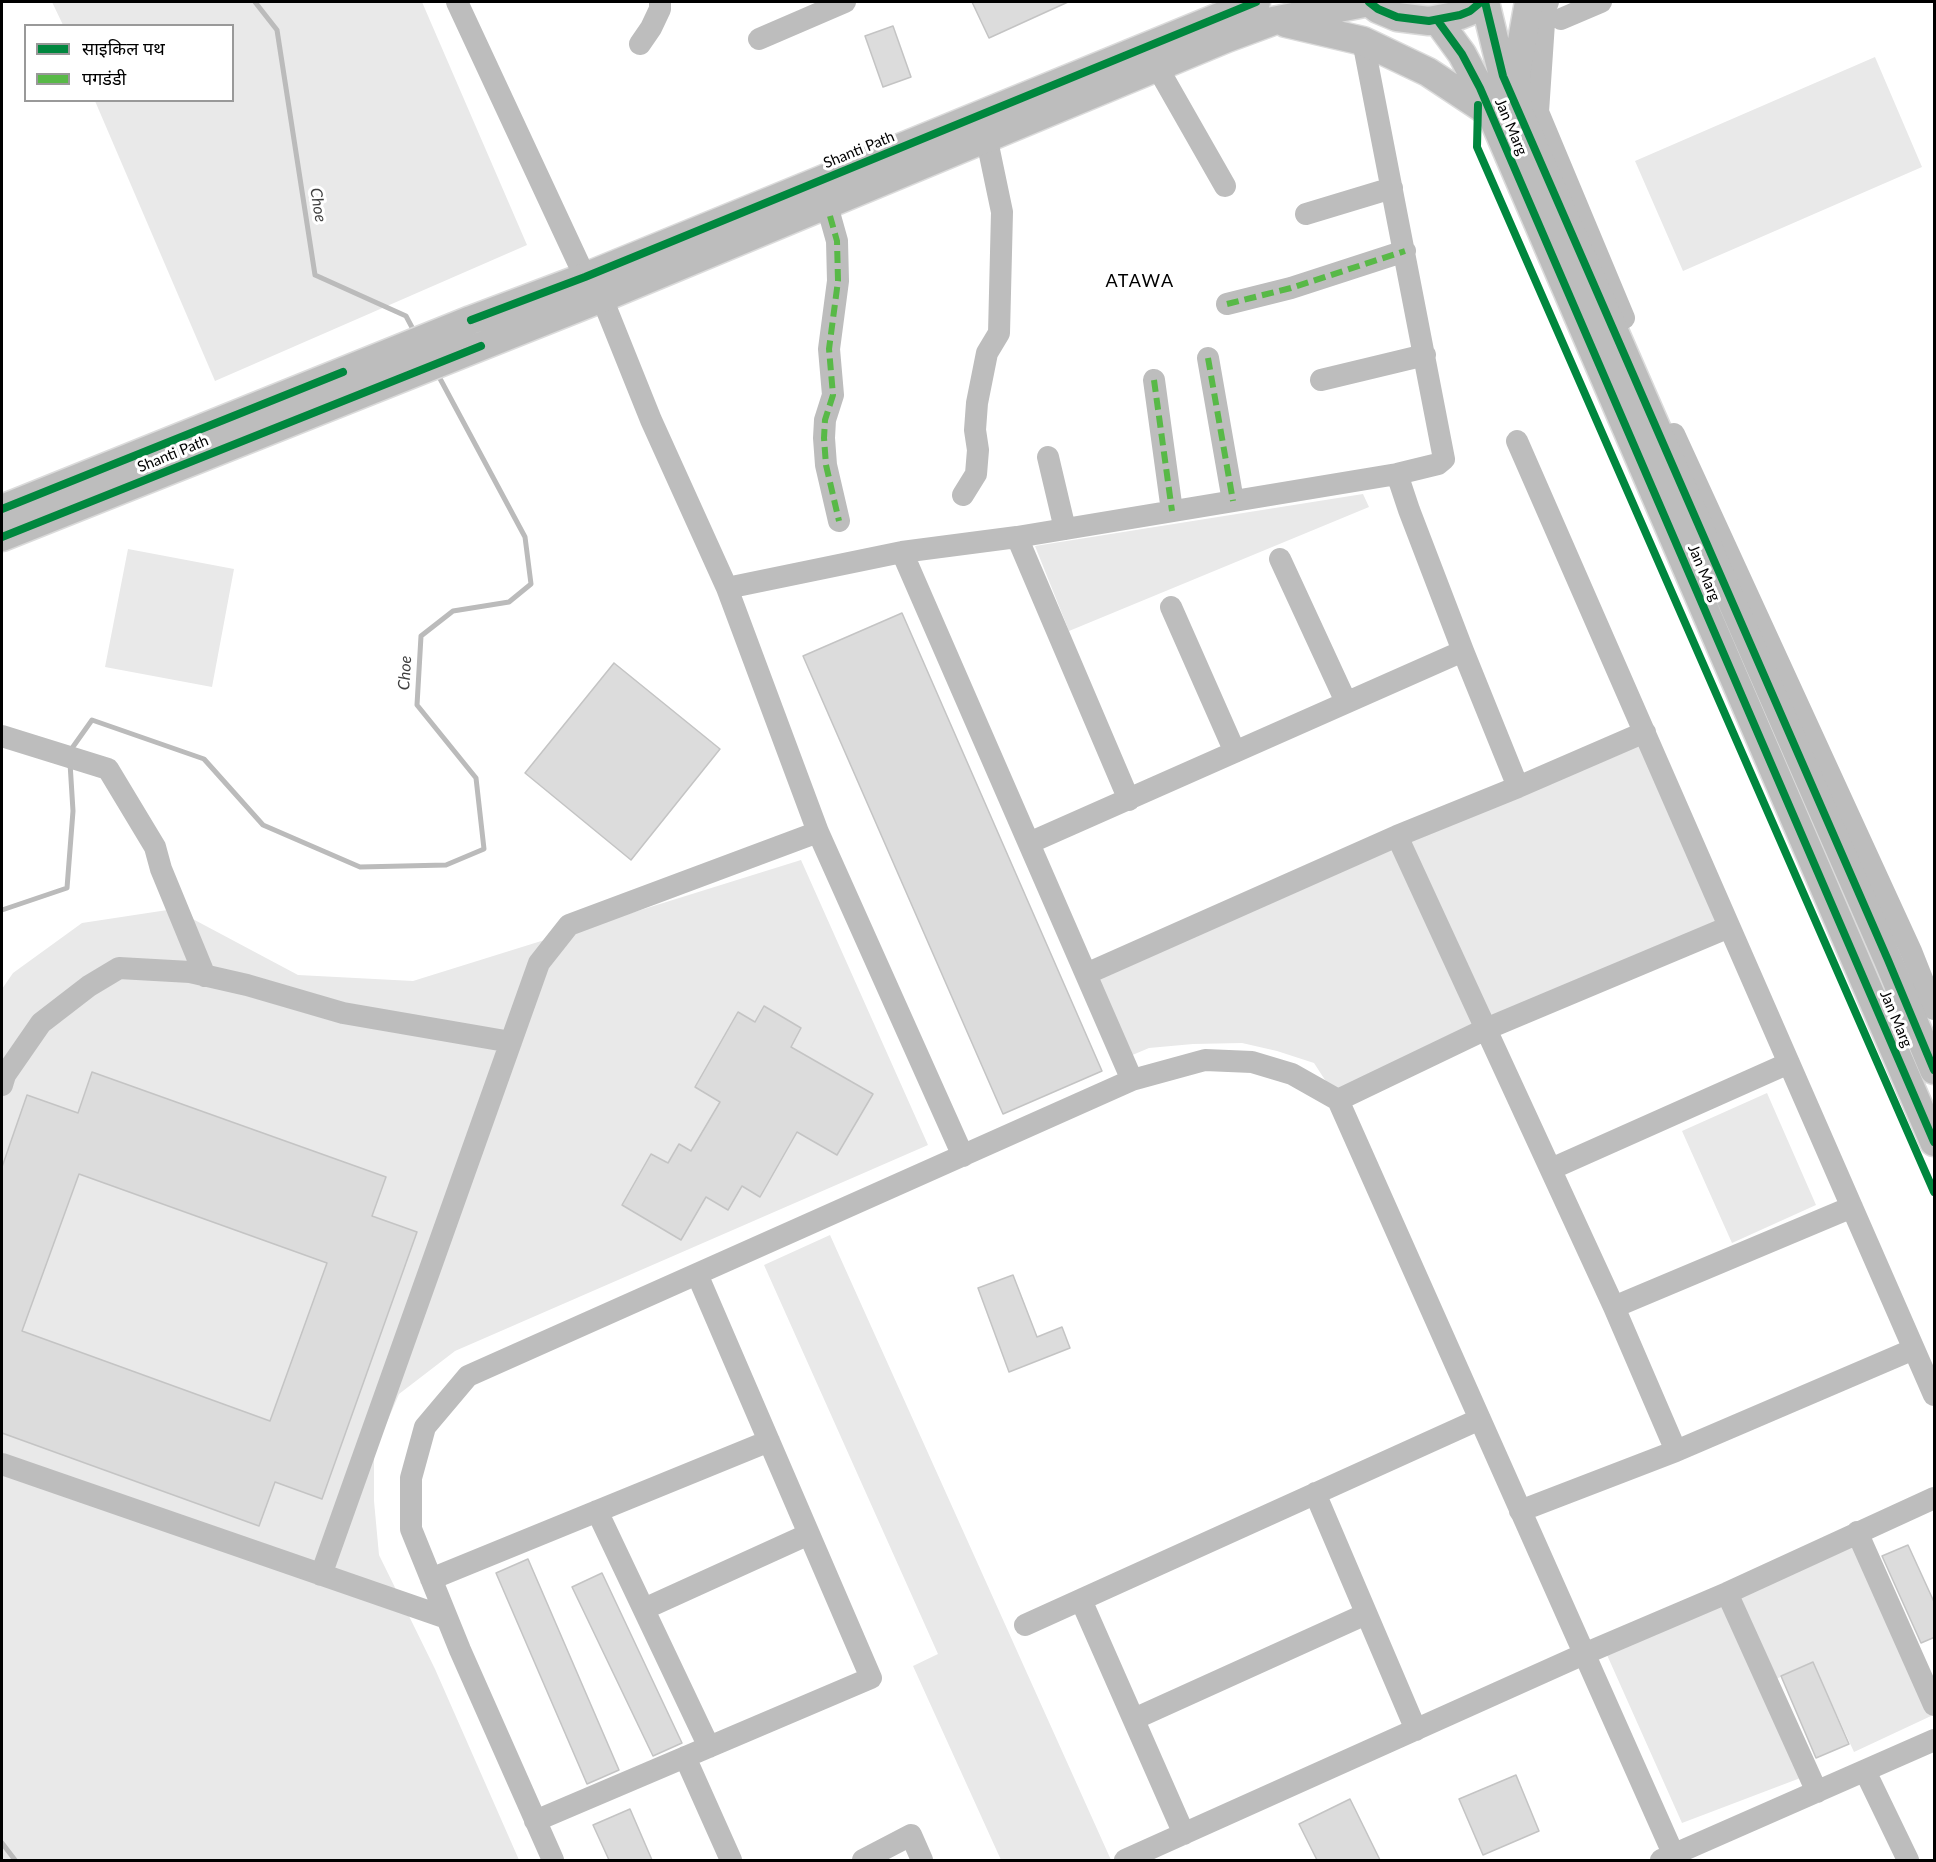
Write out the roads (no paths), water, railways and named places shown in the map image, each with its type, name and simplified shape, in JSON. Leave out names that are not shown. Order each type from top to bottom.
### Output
[{"type":"main road","name":"Shanti Path","points":[[2,509],[348,384],[481,346],[593,287],[1265,11],[1369,2]]},
{"type":"main road","points":[[1369,2],[1378,9],[1397,17],[1438,21],[1470,11],[1483,2]]},
{"type":"main road","name":"Jan Marg","points":[[1483,2],[1503,76],[1935,1070]]},
{"type":"main road","points":[[1520,115],[1516,74],[1529,2]]},
{"type":"main road","name":"Shanti Path","points":[[2,537],[348,384],[471,320],[593,287],[732,244],[1233,36],[1265,11]]},
{"type":"main road","points":[[1265,11],[1363,41],[1428,72],[1490,113]]},
{"type":"main road","name":"Jan Marg","points":[[1438,21],[1462,54],[1480,88],[1935,1142]]},
{"type":"street","points":[[457,2],[593,287],[727,588],[818,832],[963,1156]]},
{"type":"street","points":[[640,44],[651,28],[660,9],[660,2]]},
{"type":"street","points":[[1601,2],[1554,10],[1545,8],[1538,112],[1651,385],[1911,951],[1935,1009]]},
{"type":"street","points":[[759,39],[839,3]]},
{"type":"street","points":[[732,244],[759,244],[1208,61],[1224,48],[1233,36]]},
{"type":"street","points":[[727,588],[903,552],[1017,537],[1397,474],[1438,464],[1444,459],[1363,41]]},
{"type":"street","points":[[1164,79],[1225,186]]},
{"type":"street","points":[[963,495],[976,474],[977,403],[987,353],[999,333],[1002,212],[989,150]]},
{"type":"street","points":[[1306,214],[1392,188]]},
{"type":"street","points":[[830,216],[837,241],[838,281],[829,349],[833,395],[825,420],[824,438],[826,465],[839,522]]},
{"type":"street","points":[[1227,304],[1291,288],[1404,251]]},
{"type":"street","points":[[1321,380],[1425,356]]},
{"type":"street","points":[[1208,358],[1233,501]]},
{"type":"street","points":[[1154,380],[1172,511]]},
{"type":"street","points":[[1517,441],[1935,1395]]},
{"type":"street","points":[[1048,457],[1065,529]]},
{"type":"street","points":[[1397,474],[1463,651],[1518,787]]},
{"type":"street","points":[[1017,537],[1129,800]]},
{"type":"street","points":[[903,552],[1132,1080]]},
{"type":"street","points":[[1280,559],[1346,702]]},
{"type":"street","points":[[1171,607],[1235,752]]},
{"type":"street","points":[[1029,843],[1463,651]]},
{"type":"street","points":[[1086,974],[1397,836],[1645,732]]},
{"type":"street","points":[[2,735],[108,769],[155,847],[161,869],[205,976]]},
{"type":"street","points":[[321,1575],[539,963],[569,925],[818,832]]},
{"type":"street","points":[[1397,836],[1614,1307],[1676,1451]]},
{"type":"street","points":[[1338,1100],[1486,1029],[1730,927]]},
{"type":"street","points":[[2,1085],[5,1075],[41,1023],[89,986],[119,968],[190,972],[247,985],[343,1013],[511,1042]]},
{"type":"street","points":[[553,1860],[447,1618],[411,1529],[411,1478],[425,1427],[468,1376],[1132,1080],[1205,1060],[1252,1062],[1292,1074],[1338,1100],[1521,1510],[1670,1858],[1935,1740]]},
{"type":"street","points":[[1551,1170],[1789,1063]]},
{"type":"street","points":[[1614,1307],[1852,1207]]},
{"type":"street","points":[[535,1821],[871,1678],[697,1274]]},
{"type":"street","points":[[1521,1510],[1676,1451],[1914,1349]]},
{"type":"street","points":[[1025,1625],[1480,1419]]},
{"type":"street","points":[[431,1579],[770,1441]]},
{"type":"street","points":[[2,1464],[447,1618]]},
{"type":"street","points":[[1315,1494],[1416,1730]]},
{"type":"street","points":[[1125,1860],[1584,1654],[1727,1593],[1935,1498]]},
{"type":"street","points":[[597,1511],[709,1747]]},
{"type":"street","points":[[1857,1532],[1935,1705]]},
{"type":"street","points":[[644,1609],[809,1534]]},
{"type":"street","points":[[1727,1593],[1817,1792]]},
{"type":"street","points":[[1081,1600],[1184,1834]]},
{"type":"street","points":[[1134,1719],[1366,1614]]},
{"type":"street","points":[[685,1757],[731,1860]]},
{"type":"street","points":[[1866,1771],[1908,1860]]},
{"type":"street","points":[[862,1860],[911,1835],[922,1860]]},
{"type":"waterway","name":"Choe","points":[[255,2],[277,30],[315,275],[406,316],[415,333]]},
{"type":"waterway","name":"Choe","points":[[70,751],[92,720],[204,759],[263,825],[360,867],[446,865],[484,849],[476,778],[417,705],[421,636],[453,611],[509,602],[531,584],[525,537],[437,373]]},
{"type":"waterway","name":"Choe","points":[[2,910],[67,888],[73,811],[70,763]]},
{"type":"waterway","name":"Choe","points":[[2,1843],[15,1860]]},
{"type":"district","name":"ATAWA","points":[[1140,281]]}]
